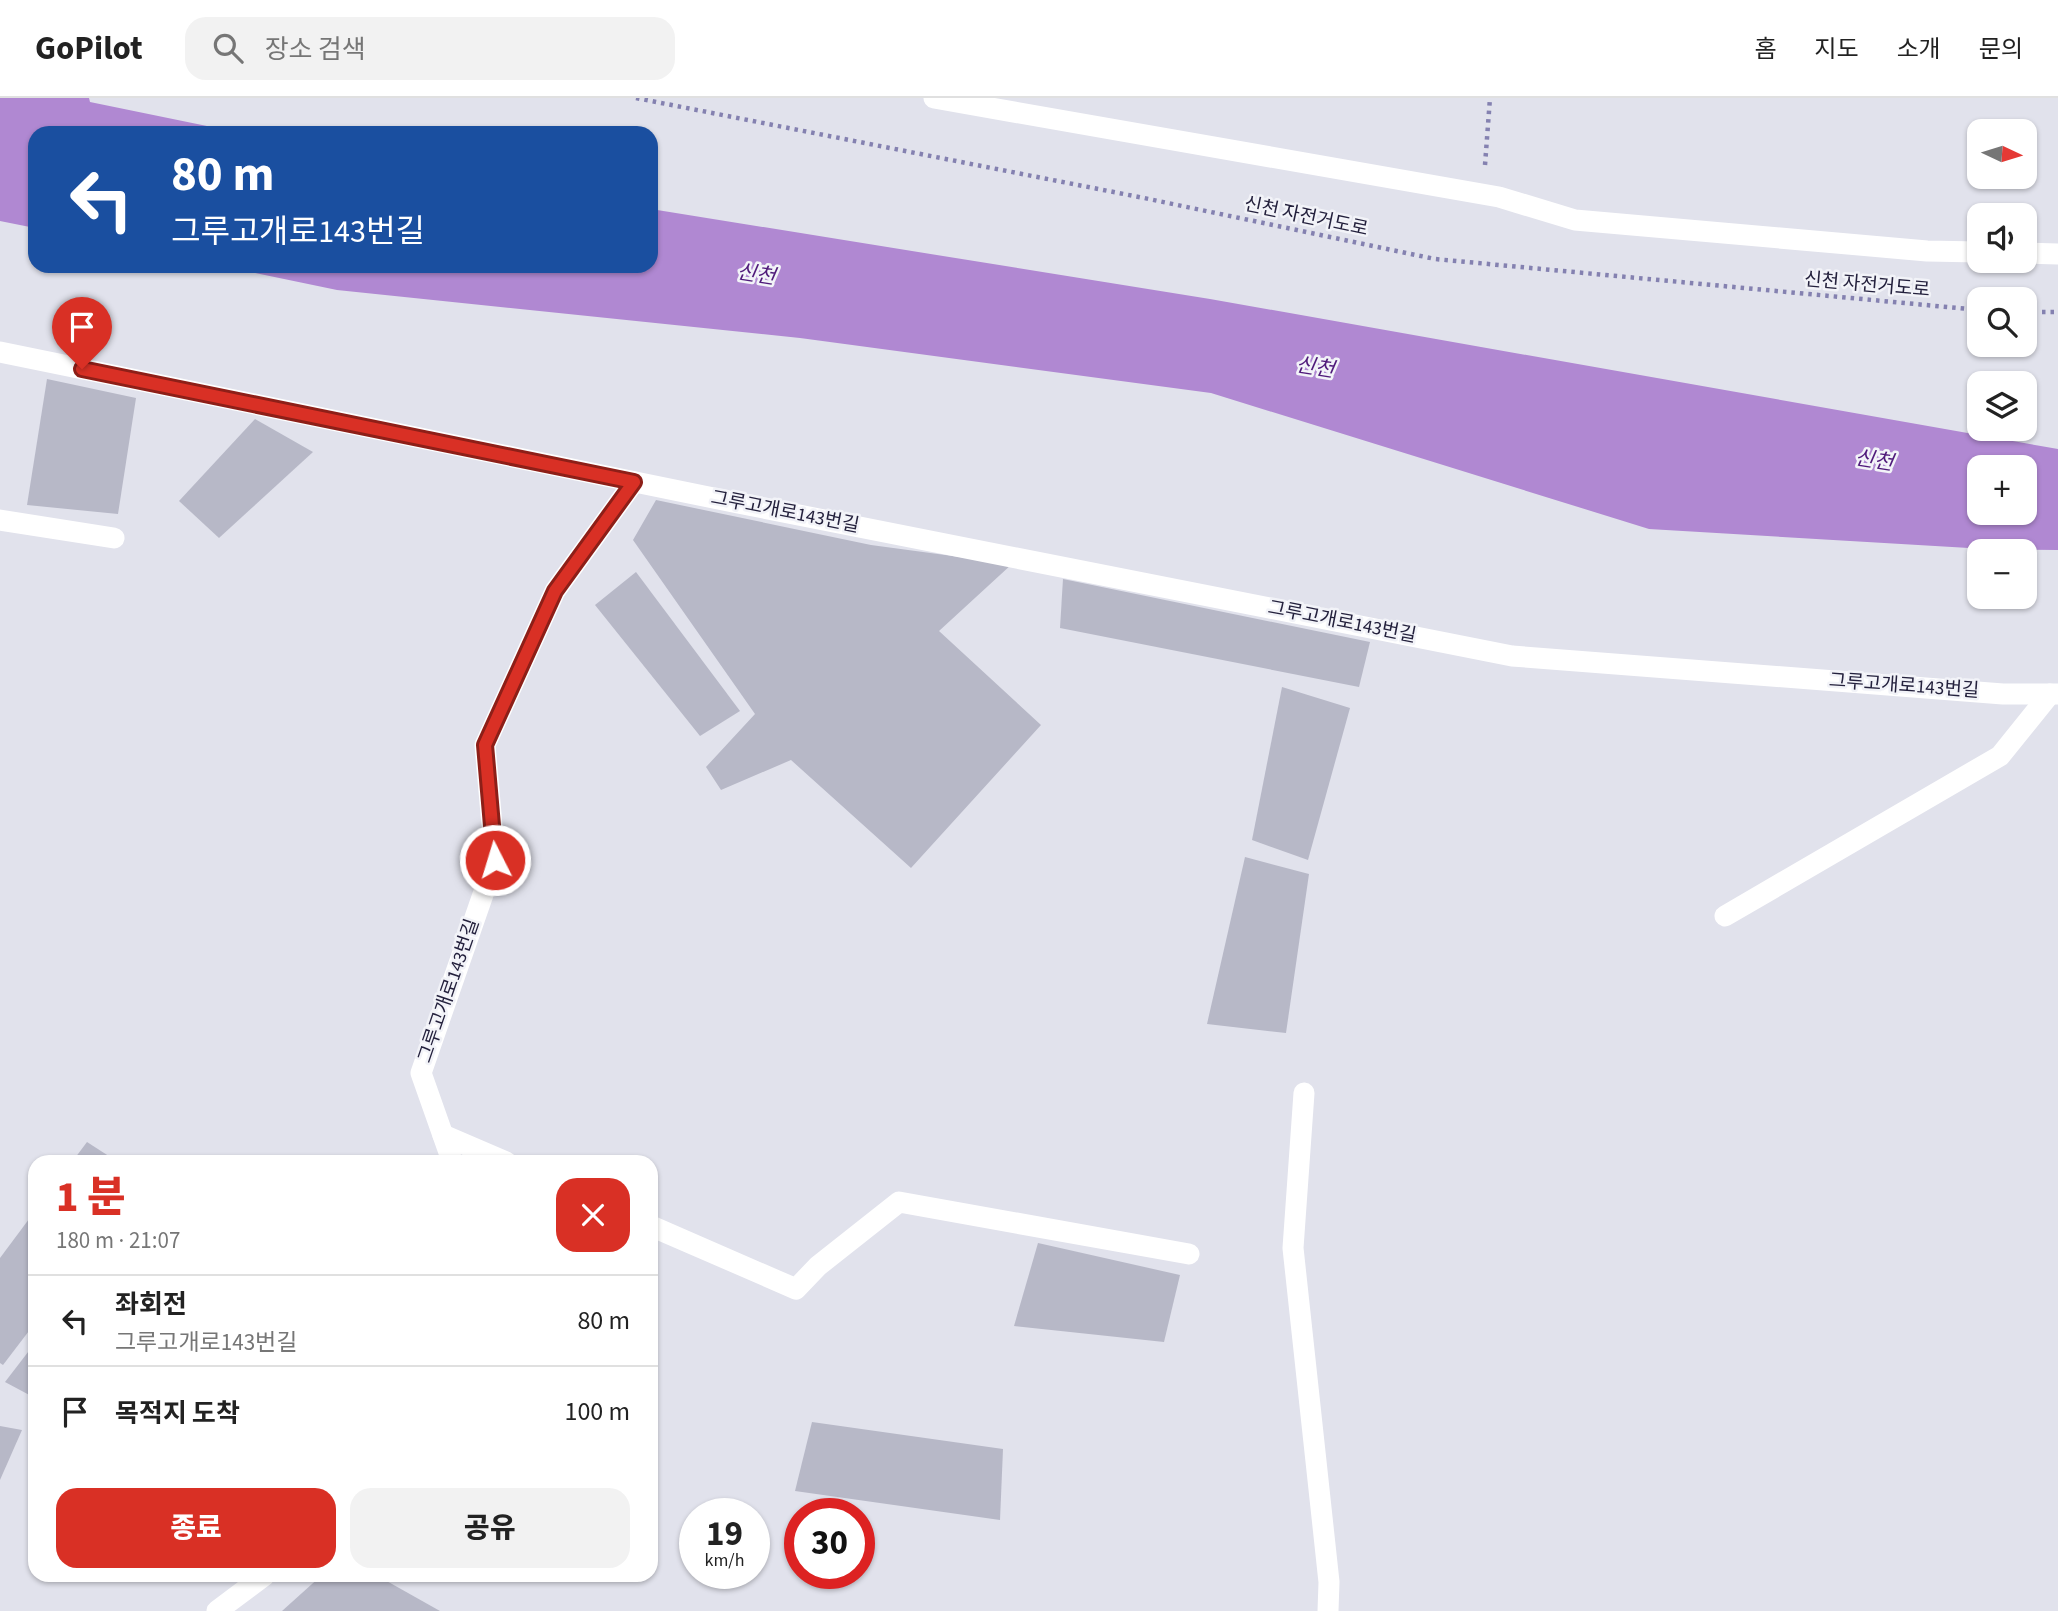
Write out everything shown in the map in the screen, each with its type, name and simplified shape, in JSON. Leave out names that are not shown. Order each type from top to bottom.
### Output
[{"type":"street","points":[[934,98],[1499,197],[1575,220],[1927,251],[1967,252]]},
{"type":"street","points":[[2037,253],[2058,254]]},
{"type":"street","name":"그루고개로143번길","points":[[0,352],[634,482],[1512,656],[2003,694],[2054,694]]},
{"type":"street","name":"그루고개로143번길","points":[[450,1155],[421,1073],[495,860],[485,745],[555,591],[634,482]]},
{"type":"street","points":[[0,520],[114,538]]},
{"type":"street","points":[[1725,916],[2000,756],[2054,694]]},
{"type":"street","points":[[1304,1093],[1293,1248],[1329,1582],[1328,1611]]},
{"type":"street","points":[[443,1135],[490,1155]]},
{"type":"street","points":[[658,1229],[796,1289],[818,1266],[899,1202],[1189,1254]]},
{"type":"street","points":[[217,1611],[256,1582]]},
{"type":"path","name":"신천 자전거도로","points":[[636,98],[1435,258],[1967,309]]},
{"type":"path","points":[[1482,194],[1490,98]]},
{"type":"path","points":[[2037,312],[2058,312]]},
{"type":"water","points":[[0,98],[89,98],[90,102],[207,126],[28,126],[28,227],[0,221]]},
{"type":"water","name":"신천","points":[[658,210],[1210,299],[1967,433],[1967,441],[2013,441],[2058,449],[2058,550],[2037,550],[2037,539],[1967,539],[1967,548],[1649,529],[1211,393],[800,338],[337,290],[255,273],[658,273]]},
{"type":"building","points":[[47,379],[136,398],[118,514],[27,505]]},
{"type":"building","points":[[255,419],[313,452],[219,538],[179,501]]},
{"type":"building","points":[[656,500],[871,545],[1012,564],[939,631],[1041,725],[911,868],[791,760],[721,790],[706,767],[755,714],[633,540]]},
{"type":"building","points":[[636,572],[740,711],[700,736],[595,605]]},
{"type":"building","points":[[1063,579],[1370,642],[1359,687],[1060,628]]},
{"type":"building","points":[[1282,687],[1350,708],[1308,860],[1252,840]]},
{"type":"building","points":[[1245,857],[1309,874],[1286,1033],[1207,1024]]},
{"type":"building","points":[[87,1142],[107,1155],[77,1155]]},
{"type":"building","points":[[28,1220],[28,1332],[3,1365],[0,1363],[0,1258]]},
{"type":"building","points":[[1038,1243],[1180,1275],[1164,1342],[1014,1326]]},
{"type":"building","points":[[28,1352],[28,1394],[5,1382]]},
{"type":"building","points":[[812,1422],[1003,1449],[1000,1520],[875,1502],[875,1498],[844,1498],[795,1491]]},
{"type":"building","points":[[0,1426],[22,1430],[0,1480]]},
{"type":"building","points":[[314,1582],[388,1582],[440,1611],[282,1611]]},
{"type":"route","points":[[82,369],[634,482],[555,591],[485,745],[495,860]]}]
